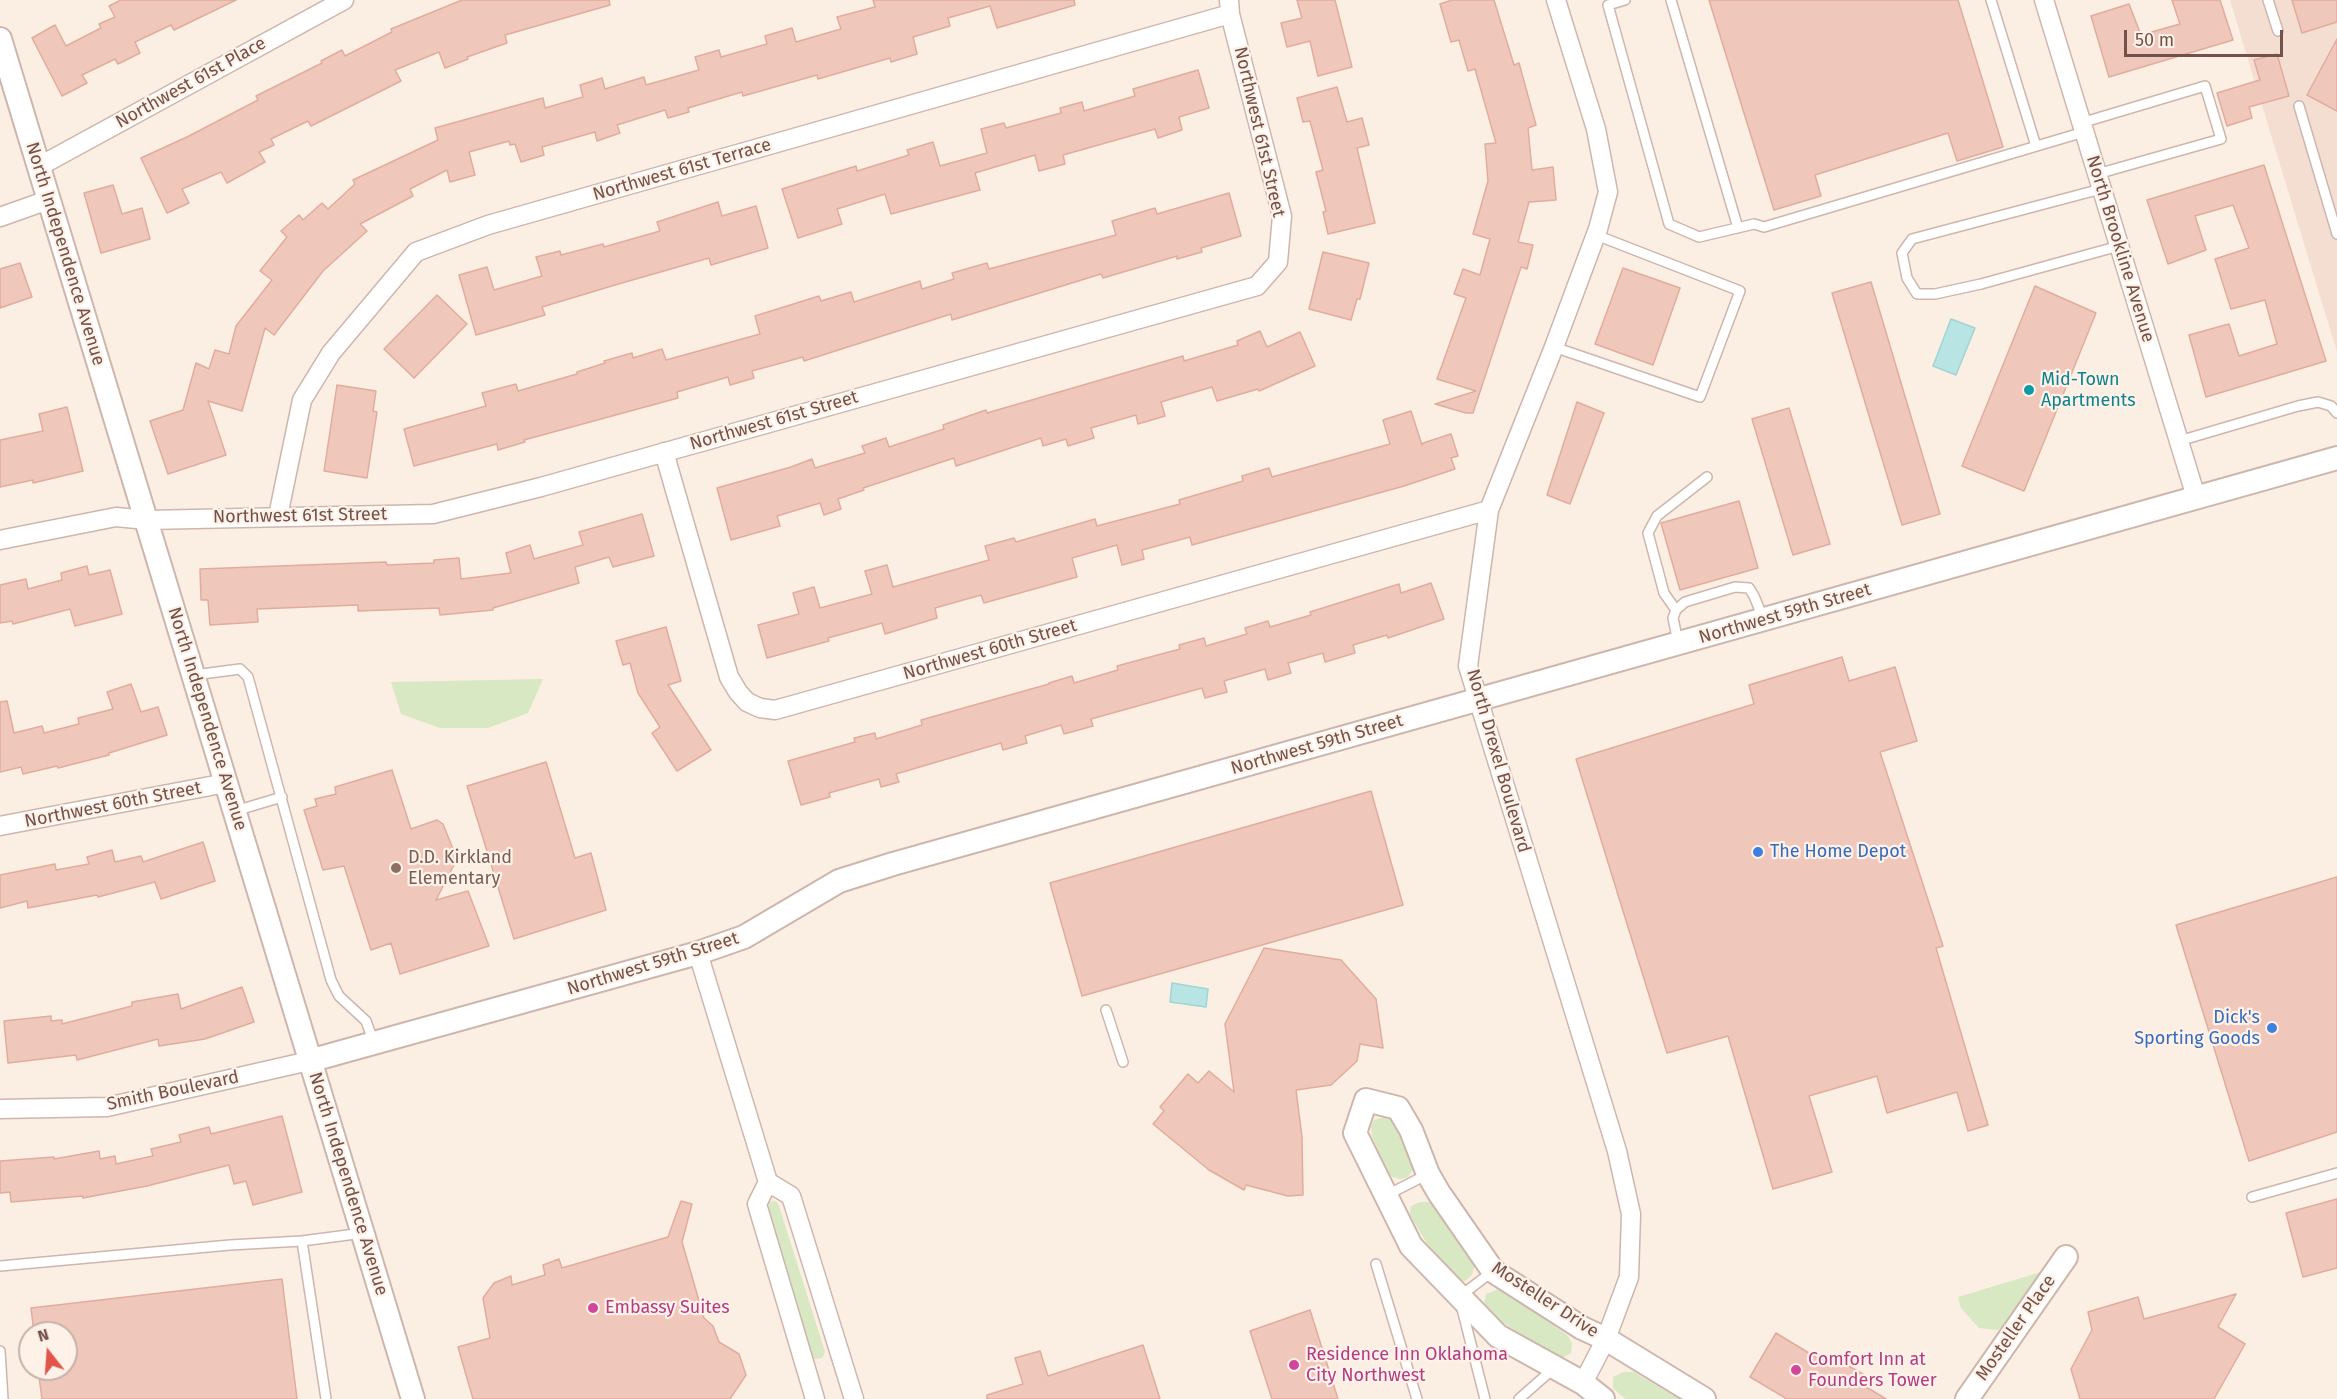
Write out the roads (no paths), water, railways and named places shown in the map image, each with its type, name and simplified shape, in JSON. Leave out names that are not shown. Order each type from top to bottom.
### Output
[{"type":"street","name":"Northwest 61st Place","points":[[38,167],[345,0]]},
{"type":"street","name":"North Drexel Boulevard","points":[[1556,0],[1596,129],[1608,192],[1596,235],[1489,510],[1468,666],[1617,1151],[1631,1214],[1629,1277],[1606,1339],[1583,1383]]},
{"type":"street","name":"North Brookline Avenue","points":[[2044,0],[2196,497]]},
{"type":"street","name":"Northwest 61st Street","points":[[0,540],[116,517],[147,520],[433,514],[540,487],[1257,286],[1278,262],[1282,216],[1230,7]]},
{"type":"street","name":"Northwest 61st Terrace","points":[[278,516],[302,400],[331,354],[416,252],[488,225],[1230,7]]},
{"type":"street","name":"North Independence Avenue","points":[[0,39],[413,1399]]},
{"type":"street","points":[[0,218],[48,200]]},
{"type":"street","name":"Northwest 60th Street","points":[[664,452],[729,677],[747,702],[760,708],[775,710],[1489,510]]},
{"type":"street","name":"Northwest 59th Street","points":[[309,1061],[698,953],[744,937],[838,881],[2337,458]]},
{"type":"street","name":"Northwest 60th Street","points":[[0,826],[226,783]]},
{"type":"street","points":[[698,953],[768,1182],[790,1196],[854,1399]]},
{"type":"street","name":"Smith Boulevard","points":[[0,1109],[106,1107],[309,1061]]},
{"type":"street","name":"Mosteller Drive","points":[[1603,1399],[1583,1383],[1498,1336],[1411,1246],[1355,1133],[1366,1100],[1398,1108],[1411,1130],[1428,1174],[1494,1271],[1582,1329],[1606,1339],[1704,1399]]},
{"type":"street","points":[[768,1182],[757,1204],[815,1399]]},
{"type":"street","name":"Mosteller Place","points":[[1967,1399],[2066,1257]]},
{"type":"lane","points":[[1625,0],[1608,5],[1669,224],[1699,237],[1754,224],[1764,227],[2036,146],[2205,86],[2221,139],[2099,182],[1912,239],[1902,253],[1907,278],[1917,294],[1935,294],[1981,284],[2119,246]]},
{"type":"lane","points":[[1671,0],[1738,228]]},
{"type":"lane","points":[[1991,0],[2036,146]]},
{"type":"lane","points":[[2268,0],[2278,31]]},
{"type":"lane","points":[[2299,106],[2337,234]]},
{"type":"lane","points":[[1554,347],[1700,397],[1740,291],[1596,235]]},
{"type":"lane","points":[[2178,441],[2318,402],[2331,406],[2337,413]]},
{"type":"lane","points":[[1676,610],[1664,593],[1648,533],[1657,516],[1707,477]]},
{"type":"lane","points":[[1678,645],[1672,618],[1676,610],[1685,602],[1735,587],[1749,588],[1764,621]]},
{"type":"lane","points":[[194,675],[240,669],[248,677],[331,980],[339,996],[366,1021],[374,1043]]},
{"type":"lane","points":[[235,811],[282,797]]},
{"type":"lane","points":[[1106,1010],[1123,1062]]},
{"type":"lane","points":[[2252,1197],[2337,1173]]},
{"type":"lane","points":[[1387,1195],[1428,1174]]},
{"type":"lane","points":[[0,1266],[230,1245],[302,1241],[363,1233]]},
{"type":"lane","points":[[302,1241],[326,1399]]},
{"type":"lane","points":[[1376,1264],[1417,1399]]},
{"type":"lane","points":[[1485,1399],[1458,1297],[1494,1271]]},
{"type":"lane","points":[[0,1351],[3,1399]]},
{"type":"lane","points":[[1520,1399],[1555,1367]]},
{"type":"water","points":[[1951,319],[1975,328],[1956,375],[1933,366]]},
{"type":"water","points":[[1172,983],[1208,989],[1206,1007],[1170,1002]]},
{"type":"place","name":"Mid-Town Apartments","points":[[2029,390]]},
{"type":"place","name":"The Home Depot","points":[[1758,852]]},
{"type":"place","name":"D.D. Kirkland Elementary","points":[[396,868]]},
{"type":"place","name":"Dick's Sporting Goods","points":[[2272,1028]]},
{"type":"place","name":"Embassy Suites","points":[[593,1308]]},
{"type":"place","name":"Residence Inn Oklahoma City Northwest","points":[[1294,1365]]},
{"type":"place","name":"Comfort Inn at Founders Tower","points":[[1796,1370]]}]
